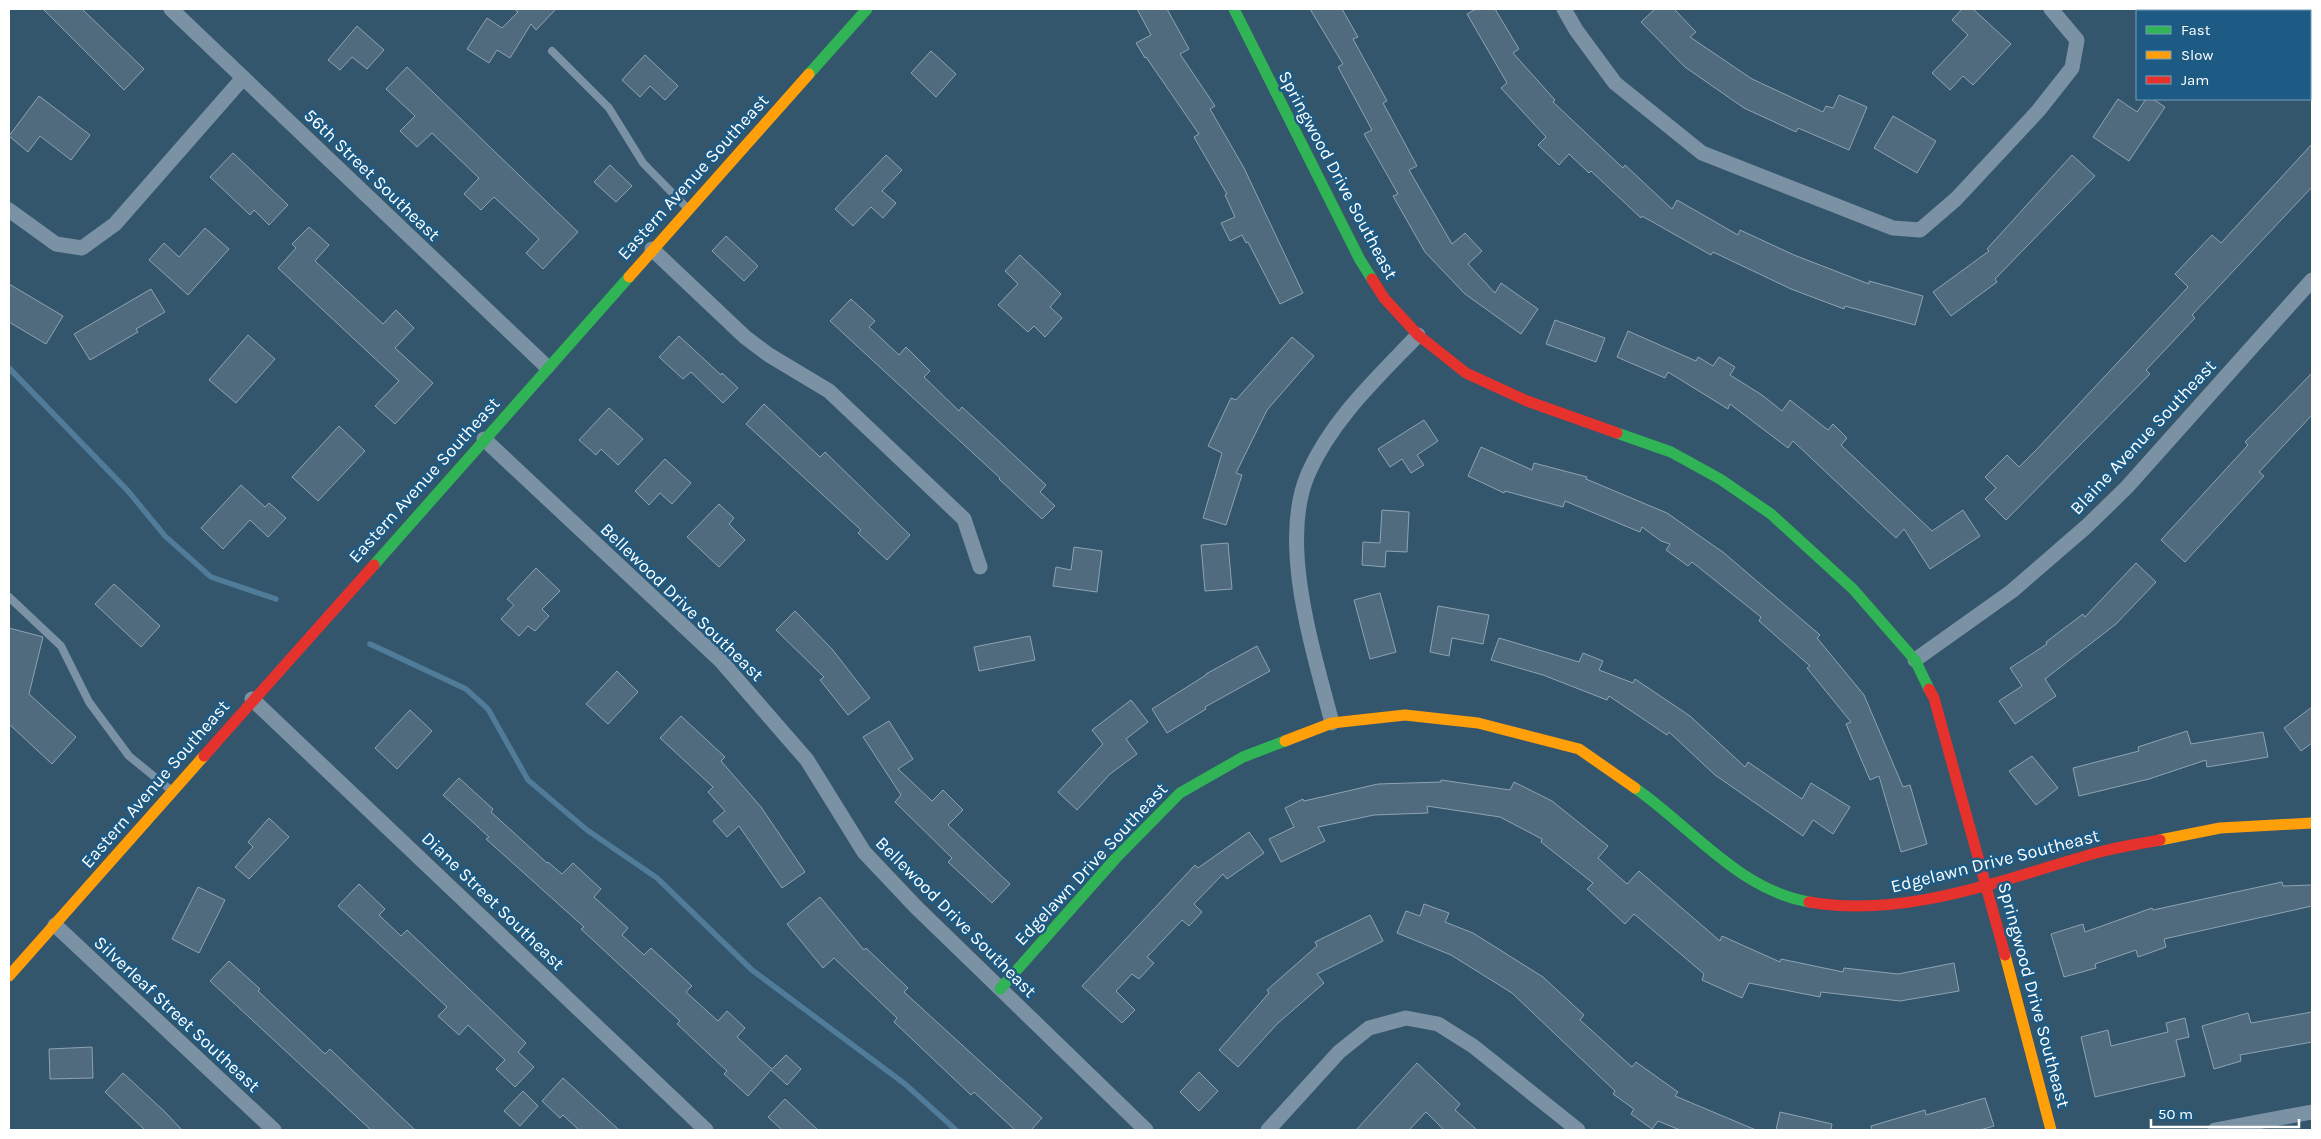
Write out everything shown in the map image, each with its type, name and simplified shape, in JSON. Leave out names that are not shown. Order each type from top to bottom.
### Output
[{"type":"street","name":"56th Street Southeast","points":[[171,9],[547,367]]},
{"type":"street","name":"Eastern Avenue Southeast","points":[[9,976],[252,699],[867,9]]},
{"type":"street","name":"Springwood Drive Southeast","points":[[1234,9],[1292,130],[1360,260],[1384,298],[1418,335],[1466,373],[1527,401],[1671,452],[1720,479],[1771,514],[1853,589],[1914,660],[1934,698],[2052,1130]]},
{"type":"street","points":[[1564,9],[1576,30],[1615,83],[1702,153],[1893,228],[1920,230],[1956,199],[2038,111],[2072,68],[2078,40],[2051,9]]},
{"type":"street","points":[[9,210],[56,244],[82,248],[115,224],[243,78]]},
{"type":"street","points":[[652,250],[745,337],[769,355],[829,391],[964,519],[980,567]]},
{"type":"street","name":"Blaine Avenue Southeast","points":[[1914,660],[2012,591],[2087,526],[2127,487],[2312,280]]},
{"type":"street","points":[[1332,723],[1300,595],[1299,510],[1308,475],[1327,440],[1355,401],[1418,335]]},
{"type":"street","name":"Bellewood Drive Southeast","points":[[484,438],[721,661],[807,760],[864,852],[1000,989],[1146,1130]]},
{"type":"street","name":"Diane Street Southeast","points":[[252,699],[706,1130]]},
{"type":"street","name":"Edgelawn Drive Southeast","points":[[1000,989],[1116,858],[1180,794],[1243,757],[1332,723],[1405,715],[1468,722],[1579,749],[1663,808],[1733,870],[1792,899],[1838,907],[1874,907],[1912,902],[1986,884],[2099,852],[2220,828],[2312,823]]},
{"type":"street","name":"Silverleaf Street Southeast","points":[[55,925],[274,1130]]},
{"type":"street","points":[[1268,1130],[1339,1052],[1369,1028],[1406,1018],[1438,1024],[1473,1046],[1578,1130]]},
{"type":"street","points":[[2215,1130],[2312,1112]]},
{"type":"lane","points":[[552,51],[609,108],[642,163],[688,210]]},
{"type":"lane","points":[[9,597],[61,646],[89,702],[129,756],[172,791]]},
{"type":"building","points":[[43,9],[82,9],[144,69],[124,90]]},
{"type":"building","points":[[514,9],[556,9],[536,30],[531,24],[510,58],[497,50],[489,63],[467,49],[487,18],[502,28],[518,12]]},
{"type":"building","points":[[1137,9],[1167,9],[1189,49],[1180,54],[1215,106],[1210,109],[1244,168],[1303,293],[1280,304],[1248,242],[1246,243],[1242,235],[1230,241],[1221,223],[1235,217],[1225,195],[1227,194],[1194,137],[1199,134],[1136,43],[1151,35]]},
{"type":"building","points":[[1310,9],[1342,9],[1358,37],[1353,39],[1387,101],[1383,103],[1417,166],[1409,170],[1452,244],[1465,233],[1482,251],[1468,264],[1495,293],[1501,283],[1538,309],[1521,334],[1465,294],[1425,252],[1393,196],[1398,194],[1364,134],[1372,130],[1338,67],[1343,64]]},
{"type":"building","points":[[1476,9],[1495,9],[1519,49],[1513,53],[1555,100],[1553,102],[1623,168],[1625,165],[1672,209],[1677,200],[1738,235],[1740,230],[1794,255],[1869,284],[1869,281],[1923,296],[1915,325],[1845,306],[1844,309],[1791,289],[1713,252],[1711,255],[1642,216],[1641,218],[1591,171],[1589,173],[1569,154],[1559,165],[1538,145],[1546,137],[1501,88],[1507,83],[1467,14]]},
{"type":"building","points":[[1655,9],[1674,9],[1696,32],[1690,37],[1752,79],[1823,112],[1826,106],[1833,108],[1839,95],[1867,107],[1849,150],[1798,128],[1796,132],[1744,108],[1685,67],[1641,22]]},
{"type":"building","points":[[1962,9],[1973,9],[2011,44],[1973,85],[1963,76],[1950,90],[1932,73],[1968,35],[1952,20]]},
{"type":"building","points":[[357,26],[384,50],[367,69],[352,57],[340,70],[328,60]]},
{"type":"building","points":[[931,51],[956,74],[936,97],[911,73]]},
{"type":"building","points":[[645,55],[678,86],[665,100],[650,86],[640,97],[622,80]]},
{"type":"building","points":[[407,67],[578,232],[543,269],[526,253],[539,239],[494,197],[481,210],[464,194],[479,178],[432,133],[417,147],[400,131],[415,116],[386,89]]},
{"type":"building","points":[[39,96],[90,135],[71,160],[40,136],[28,152],[9,136]]},
{"type":"building","points":[[2118,99],[2137,112],[2145,100],[2154,100],[2165,107],[2129,161],[2093,137]]},
{"type":"building","points":[[1893,116],[1936,141],[1917,173],[1874,148]]},
{"type":"building","points":[[2312,144],[2312,187],[2192,315],[2195,318],[2146,370],[2150,374],[2006,520],[1985,499],[1996,488],[1985,477],[2007,455],[2019,467],[2038,448],[2188,287],[2175,274],[2212,235],[2221,243]]},
{"type":"building","points":[[233,153],[288,205],[269,225],[254,210],[250,215],[210,177]]},
{"type":"building","points":[[886,155],[902,170],[882,191],[896,203],[883,218],[871,207],[853,226],[835,209]]},
{"type":"building","points":[[2072,155],[2095,176],[1995,279],[1997,282],[1951,316],[1933,292],[1989,251],[1987,249]]},
{"type":"building","points":[[610,165],[632,186],[616,202],[594,182]]},
{"type":"building","points":[[309,227],[329,245],[315,261],[383,324],[396,310],[414,328],[395,348],[433,383],[395,424],[375,406],[399,381],[278,268],[296,248],[292,244]]},
{"type":"building","points":[[205,228],[229,249],[188,295],[149,260],[164,243],[179,257]]},
{"type":"building","points":[[726,236],[758,266],[744,281],[712,251]]},
{"type":"building","points":[[1020,255],[1061,294],[1050,307],[1062,318],[1045,337],[1034,326],[1028,332],[998,305],[1018,284],[1005,271]]},
{"type":"building","points":[[9,284],[63,316],[46,344],[9,322]]},
{"type":"building","points":[[151,289],[165,312],[136,329],[138,332],[90,360],[74,334]]},
{"type":"building","points":[[851,299],[875,321],[869,327],[899,355],[906,347],[930,371],[924,377],[959,411],[962,407],[1046,485],[1040,492],[1055,506],[1042,519],[830,321]]},
{"type":"building","points":[[1555,320],[1605,338],[1596,362],[1546,344]]},
{"type":"building","points":[[1628,331],[1696,361],[1698,357],[1713,366],[1719,357],[1735,367],[1730,375],[1762,395],[1782,411],[1790,400],[1828,430],[1833,424],[1847,438],[1841,445],[1932,531],[1963,510],[1980,536],[1930,569],[1904,529],[1896,538],[1793,441],[1788,448],[1730,404],[1728,409],[1668,372],[1665,378],[1617,357]]},
{"type":"building","points":[[248,335],[275,359],[236,403],[209,380]]},
{"type":"building","points":[[679,336],[738,388],[723,403],[691,372],[683,379],[659,357]]},
{"type":"building","points":[[1292,337],[1314,356],[1267,410],[1236,473],[1242,475],[1226,525],[1203,518],[1222,453],[1208,446],[1231,398],[1236,400]]},
{"type":"building","points":[[2312,373],[2312,415],[2259,472],[2264,476],[2185,562],[2161,540],[2248,445],[2245,442]]},
{"type":"building","points":[[764,404],[820,457],[825,452],[910,535],[887,560],[858,533],[861,530],[746,424]]},
{"type":"building","points":[[609,408],[643,439],[618,465],[601,449],[596,455],[579,440]]},
{"type":"building","points":[[1424,420],[1438,441],[1417,455],[1424,465],[1411,473],[1402,459],[1390,467],[1378,449]]},
{"type":"building","points":[[339,426],[365,451],[318,501],[292,477]]},
{"type":"building","points":[[1481,447],[1532,470],[1534,463],[1587,477],[1586,479],[1667,513],[1724,553],[1820,635],[1817,638],[1864,695],[1903,787],[1910,785],[1927,844],[1901,852],[1879,776],[1870,780],[1846,724],[1851,722],[1807,668],[1810,666],[1759,621],[1761,617],[1692,562],[1688,566],[1666,550],[1670,544],[1661,541],[1642,527],[1640,532],[1565,501],[1563,507],[1505,491],[1504,493],[1468,476]]},
{"type":"building","points":[[665,459],[691,483],[672,504],[660,493],[649,505],[635,491]]},
{"type":"building","points":[[241,485],[265,507],[269,503],[286,518],[268,537],[250,520],[223,549],[201,528]]},
{"type":"building","points":[[719,504],[734,518],[729,524],[745,540],[719,567],[687,537]]},
{"type":"building","points":[[1382,510],[1409,512],[1407,552],[1386,551],[1385,567],[1362,565],[1363,542],[1380,543]]},
{"type":"building","points":[[1228,543],[1232,589],[1205,591],[1201,545]]},
{"type":"building","points":[[1074,547],[1102,551],[1097,592],[1053,586],[1056,567],[1071,570]]},
{"type":"building","points":[[2136,563],[2156,582],[2116,624],[2045,679],[2056,696],[2015,724],[1999,701],[2022,686],[2010,668],[2047,644],[2046,642],[2083,614],[2085,617]]},
{"type":"building","points":[[536,568],[560,591],[542,609],[549,616],[535,631],[528,626],[519,636],[501,619],[514,605],[507,599]]},
{"type":"building","points":[[114,584],[160,626],[141,647],[95,604]]},
{"type":"building","points":[[1380,593],[1396,652],[1370,659],[1354,600]]},
{"type":"building","points":[[1438,606],[1489,615],[1483,644],[1452,638],[1449,656],[1430,652]]},
{"type":"building","points":[[795,611],[832,649],[870,698],[848,715],[820,680],[824,677],[776,630]]},
{"type":"building","points":[[9,628],[43,637],[29,694],[76,737],[52,764],[9,724]]},
{"type":"building","points":[[1030,636],[1035,660],[979,671],[974,647]]},
{"type":"building","points":[[1499,638],[1579,662],[1583,653],[1603,661],[1599,670],[1633,683],[1635,679],[1690,716],[1745,767],[1748,762],[1802,799],[1811,783],[1850,807],[1833,834],[1813,820],[1803,836],[1715,775],[1669,732],[1667,735],[1609,696],[1607,700],[1543,675],[1491,660]]},
{"type":"building","points":[[1257,646],[1270,671],[1205,707],[1206,709],[1167,733],[1152,709],[1206,674]]},
{"type":"building","points":[[617,671],[638,692],[608,724],[586,704]]},
{"type":"building","points":[[1131,700],[1148,722],[1126,739],[1137,754],[1110,774],[1077,810],[1058,792],[1103,744],[1092,730]]},
{"type":"building","points":[[2312,707],[2312,743],[2301,751],[2284,728]]},
{"type":"building","points":[[410,710],[432,731],[397,769],[375,748]]},
{"type":"building","points":[[681,716],[725,757],[721,761],[761,807],[805,872],[782,888],[739,826],[727,837],[713,821],[725,811],[708,792],[713,787],[660,738]]},
{"type":"building","points":[[889,721],[913,759],[898,769],[932,801],[943,790],[963,810],[948,825],[1010,884],[992,903],[948,862],[952,858],[895,802],[901,795],[863,737]]},
{"type":"building","points":[[2187,731],[2191,744],[2263,732],[2268,757],[2207,767],[2206,760],[2149,779],[2079,796],[2073,768],[2139,751],[2138,747]]},
{"type":"building","points":[[2032,756],[2058,788],[2036,805],[2009,771]]},
{"type":"building","points":[[459,778],[493,809],[491,812],[547,863],[562,874],[573,863],[601,889],[594,897],[628,928],[622,935],[644,955],[651,948],[692,986],[686,992],[718,1021],[727,1011],[745,1028],[737,1037],[772,1069],[786,1055],[801,1069],[787,1085],[771,1070],[748,1096],[724,1074],[727,1071],[677,1024],[680,1021],[581,929],[584,927],[486,839],[489,837],[443,795]]},
{"type":"building","points":[[1441,780],[1510,790],[1514,782],[1552,801],[1608,846],[1598,858],[1627,884],[1639,871],[1720,941],[1722,936],[1780,962],[1781,959],[1843,972],[1844,968],[1898,974],[1954,963],[1959,991],[1900,1001],[1821,992],[1820,997],[1749,983],[1742,998],[1702,980],[1704,974],[1634,914],[1625,924],[1587,889],[1593,883],[1541,842],[1542,839],[1500,817],[1427,806],[1428,813],[1374,815],[1318,827],[1325,841],[1281,862],[1269,839],[1294,827],[1285,808],[1303,799],[1304,801],[1378,784],[1441,782]]},
{"type":"building","points":[[269,818],[289,837],[249,879],[235,867],[253,847],[248,842]]},
{"type":"building","points":[[1249,832],[1264,853],[1227,879],[1223,874],[1194,904],[1202,912],[1189,926],[1182,920],[1147,957],[1154,963],[1139,979],[1132,974],[1116,991],[1135,1010],[1122,1023],[1082,986],[1195,865],[1198,868]]},
{"type":"building","points":[[2282,882],[2283,886],[2312,885],[2312,906],[2164,939],[2166,947],[2138,957],[2136,950],[2095,964],[2096,968],[2064,977],[2051,934],[2083,924],[2085,932],[2152,908],[2153,910]]},
{"type":"building","points":[[359,884],[385,909],[379,915],[401,936],[407,930],[526,1043],[518,1052],[534,1067],[515,1087],[496,1069],[505,1060],[468,1025],[459,1035],[438,1016],[447,1007],[338,906]]},
{"type":"building","points":[[198,887],[225,900],[199,953],[172,939]]},
{"type":"building","points":[[820,897],[864,950],[866,948],[908,988],[904,992],[1042,1118],[1031,1130],[1015,1130],[974,1092],[971,1095],[894,1022],[897,1018],[834,958],[823,968],[787,924]]},
{"type":"building","points":[[1424,904],[1449,913],[1445,922],[1473,933],[1543,977],[1584,1015],[1580,1020],[1632,1067],[1636,1062],[1678,1092],[1675,1096],[1756,1130],[1680,1130],[1658,1121],[1652,1129],[1631,1114],[1634,1109],[1613,1094],[1615,1091],[1512,993],[1451,955],[1397,933],[1406,911],[1420,916]]},
{"type":"building","points":[[1370,915],[1383,941],[1317,974],[1324,983],[1277,1024],[1238,1067],[1219,1050],[1269,993],[1267,990],[1317,946],[1315,942]]},
{"type":"building","points":[[229,961],[325,1054],[330,1049],[415,1130],[371,1130],[210,981]]},
{"type":"building","points":[[2312,1012],[2312,1042],[2240,1055],[2241,1061],[2214,1069],[2202,1026],[2248,1013],[2251,1023]]},
{"type":"building","points":[[2185,1018],[2189,1037],[2176,1040],[2185,1076],[2095,1097],[2081,1037],[2108,1030],[2111,1046],[2168,1032],[2166,1023]]},
{"type":"building","points":[[92,1047],[93,1078],[50,1079],[49,1049]]},
{"type":"building","points":[[1417,1063],[1460,1104],[1455,1110],[1477,1130],[1444,1130],[1426,1112],[1409,1130],[1356,1130]]},
{"type":"building","points":[[1199,1072],[1218,1091],[1199,1111],[1180,1092]]},
{"type":"building","points":[[123,1073],[182,1130],[145,1130],[105,1092]]},
{"type":"building","points":[[563,1078],[619,1130],[579,1130],[563,1115],[560,1118],[542,1101]]},
{"type":"building","points":[[523,1091],[538,1106],[520,1126],[504,1111]]},
{"type":"building","points":[[1985,1098],[1994,1126],[1980,1130],[1872,1130],[1871,1126],[1925,1110],[1926,1115]]},
{"type":"building","points":[[785,1099],[818,1130],[782,1130],[768,1117]]},
{"type":"building","points":[[1780,1112],[1832,1124],[1831,1130],[1776,1130]]},
{"type":"waterway","points":[[9,368],[128,491],[165,536],[211,577],[276,599]]},
{"type":"waterway","points":[[370,644],[466,689],[488,709],[528,780],[587,830],[657,878],[752,970],[905,1084],[956,1130]]},
{"type":"traffic: fast","points":[[809,74],[867,9]]},
{"type":"traffic: fast","points":[[1234,9],[1360,260],[1372,279]]},
{"type":"traffic: fast","points":[[374,565],[629,277]]},
{"type":"traffic: fast","points":[[1617,433],[1671,452],[1720,479],[1771,514],[1853,589],[1915,660],[1929,689]]},
{"type":"traffic: fast","points":[[1000,989],[1116,858],[1180,793],[1243,757],[1285,741]]},
{"type":"traffic: fast","points":[[1635,788],[1738,871],[1760,885],[1784,895],[1809,902]]},
{"type":"traffic: slow","points":[[629,277],[809,74]]},
{"type":"traffic: slow","points":[[1285,741],[1332,723],[1405,715],[1478,723],[1579,749],[1635,788]]},
{"type":"traffic: slow","points":[[9,976],[204,756]]},
{"type":"traffic: slow","points":[[2160,840],[2220,828],[2312,823]]},
{"type":"traffic: slow","points":[[2005,955],[2051,1130]]},
{"type":"traffic: jam","points":[[1372,279],[1384,298],[1418,335],[1466,373],[1527,401],[1617,433]]},
{"type":"traffic: jam","points":[[204,756],[374,565]]},
{"type":"traffic: jam","points":[[1929,689],[1934,698],[2005,955]]},
{"type":"traffic: jam","points":[[1809,902],[1845,906],[1882,905],[1918,901],[1954,894],[2104,851],[2160,840]]}]
